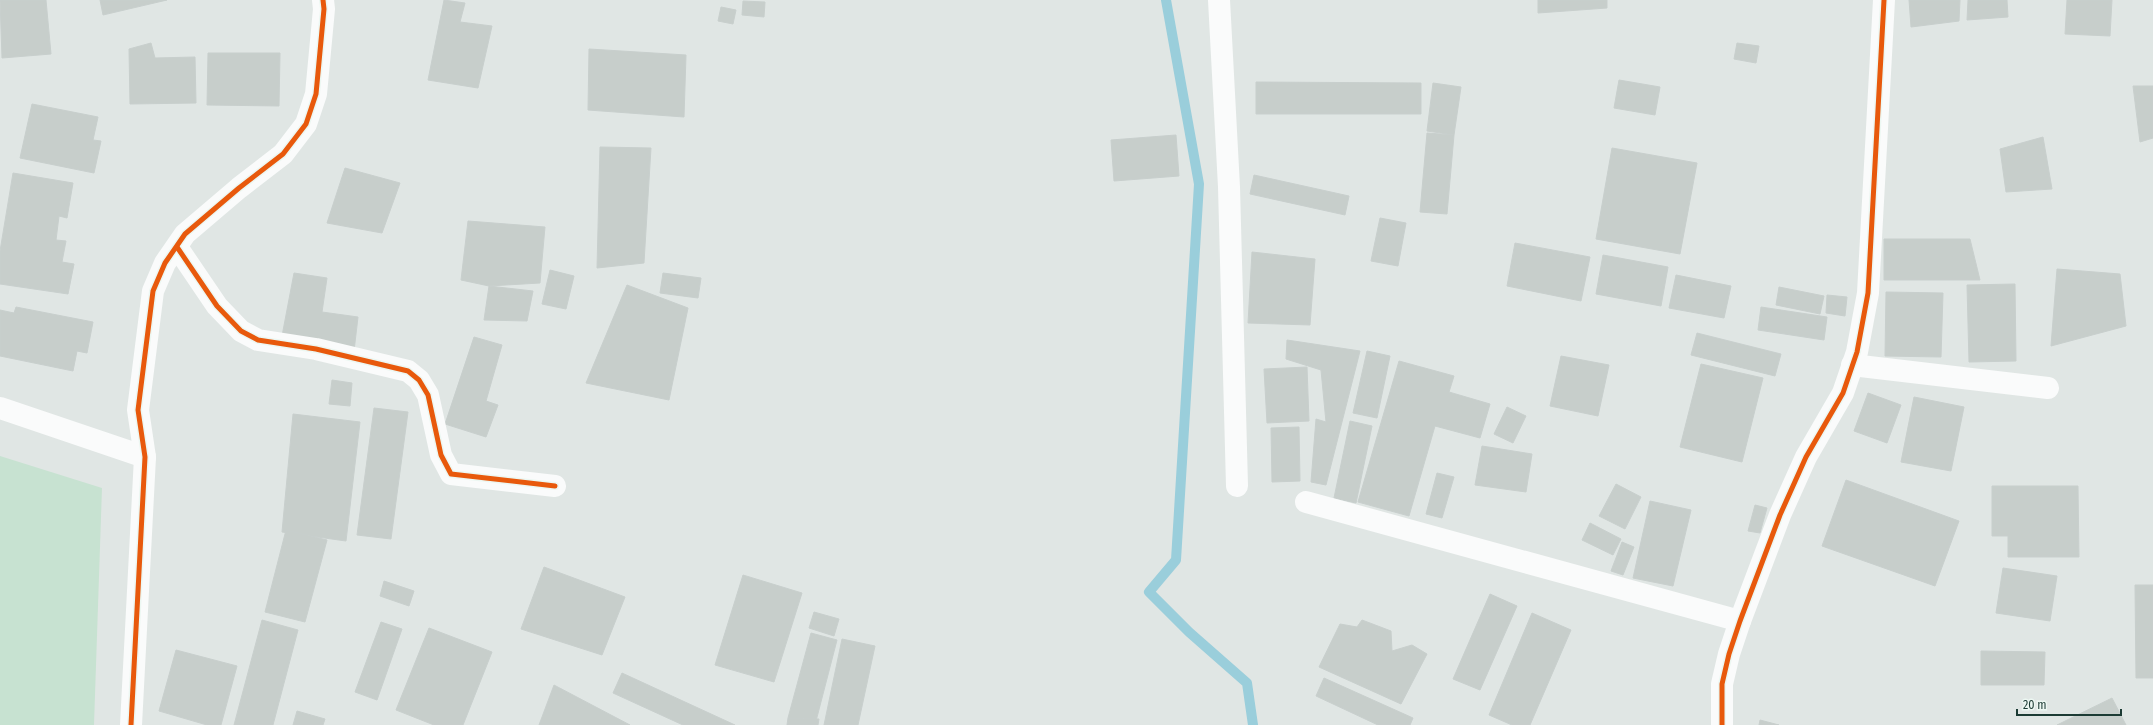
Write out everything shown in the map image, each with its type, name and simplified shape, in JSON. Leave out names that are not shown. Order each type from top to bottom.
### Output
[{"type":"street","points":[[131,725],[145,457],[138,410],[153,291],[165,263],[185,234],[233,193],[283,154],[306,124],[316,94],[324,9],[323,0]]},
{"type":"street","points":[[1219,0],[1229,187],[1237,486]]},
{"type":"street","points":[[1722,725],[1722,684],[1729,654],[1740,621],[1780,515],[1806,457],[1843,393],[1859,345],[1868,293],[1884,0]]},
{"type":"street","points":[[177,247],[217,306],[241,331],[258,340],[316,349],[408,371],[419,380],[428,395],[441,455],[451,474],[555,486]]},
{"type":"street","points":[[1852,366],[2048,388]]},
{"type":"street","points":[[0,408],[145,457]]},
{"type":"street","points":[[1306,502],[1740,621]]},
{"type":"green space","points":[[0,456],[102,488],[94,725],[0,725]]},
{"type":"building","points":[[0,0],[46,0],[51,54],[2,58]]},
{"type":"building","points":[[100,0],[167,0],[103,15]]},
{"type":"building","points":[[444,0],[465,3],[460,22],[492,26],[478,88],[428,80]]},
{"type":"building","points":[[1538,0],[1607,0],[1607,8],[1538,13]]},
{"type":"building","points":[[1909,0],[1960,0],[1959,21],[1911,27]]},
{"type":"building","points":[[1968,0],[2007,0],[2008,17],[1967,20]]},
{"type":"building","points":[[2067,0],[2112,0],[2110,36],[2065,34]]},
{"type":"building","points":[[743,1],[765,2],[764,17],[742,15]]},
{"type":"building","points":[[721,7],[736,10],[733,24],[718,21]]},
{"type":"building","points":[[151,43],[155,58],[195,57],[196,103],[130,104],[129,49]]},
{"type":"building","points":[[1737,43],[1759,46],[1756,63],[1734,59]]},
{"type":"building","points":[[589,49],[686,55],[684,117],[588,110]]},
{"type":"building","points":[[208,53],[280,53],[279,106],[207,105]]},
{"type":"building","points":[[1619,80],[1660,87],[1655,115],[1614,108]]},
{"type":"building","points":[[1256,82],[1421,83],[1421,114],[1256,114]]},
{"type":"building","points":[[1433,83],[1461,87],[1454,135],[1427,131]]},
{"type":"building","points":[[2133,86],[2153,86],[2153,138],[2140,142]]},
{"type":"building","points":[[32,104],[98,117],[93,140],[101,141],[94,173],[20,158]]},
{"type":"building","points":[[1427,133],[1454,135],[1447,214],[1420,212]]},
{"type":"building","points":[[1176,135],[1179,176],[1114,181],[1111,140]]},
{"type":"building","points":[[2043,137],[2052,189],[2006,192],[2000,149]]},
{"type":"building","points":[[600,147],[651,148],[644,263],[597,268]]},
{"type":"building","points":[[1612,148],[1697,163],[1680,254],[1596,239]]},
{"type":"building","points":[[345,168],[400,183],[382,233],[327,223]]},
{"type":"building","points":[[13,173],[73,183],[67,218],[59,216],[56,240],[66,241],[62,262],[74,264],[68,294],[0,284],[0,251]]},
{"type":"building","points":[[1254,175],[1349,196],[1345,215],[1250,194]]},
{"type":"building","points":[[1380,218],[1406,223],[1398,266],[1371,261]]},
{"type":"building","points":[[468,221],[545,227],[540,283],[489,286],[461,280]]},
{"type":"building","points":[[1884,239],[1970,239],[1980,280],[1884,280]]},
{"type":"building","points":[[1515,243],[1590,257],[1581,301],[1507,286]]},
{"type":"building","points":[[1252,252],[1315,259],[1310,325],[1248,323]]},
{"type":"building","points":[[1603,255],[1668,267],[1661,306],[1596,294]]},
{"type":"building","points":[[2057,269],[2120,274],[2126,326],[2051,346]]},
{"type":"building","points":[[550,270],[574,276],[566,309],[542,304]]},
{"type":"building","points":[[294,273],[327,278],[322,312],[358,317],[354,351],[282,336]]},
{"type":"building","points":[[663,273],[701,278],[698,298],[660,293]]},
{"type":"building","points":[[1676,275],[1731,286],[1724,318],[1669,308]]},
{"type":"building","points":[[2015,284],[2016,361],[1969,362],[1967,285]]},
{"type":"building","points":[[627,285],[688,308],[669,400],[586,383]]},
{"type":"building","points":[[489,286],[533,291],[527,321],[484,320]]},
{"type":"building","points":[[1779,287],[1824,296],[1820,314],[1776,305]]},
{"type":"building","points":[[1886,292],[1943,293],[1941,357],[1885,356]]},
{"type":"building","points":[[1827,295],[1847,297],[1845,316],[1826,313]]},
{"type":"building","points":[[16,307],[93,322],[87,353],[77,351],[73,371],[0,356],[0,310],[14,313]]},
{"type":"building","points":[[1761,307],[1827,317],[1824,340],[1758,330]]},
{"type":"building","points":[[1697,333],[1781,354],[1775,376],[1691,355]]},
{"type":"building","points":[[474,337],[502,345],[486,401],[498,405],[486,437],[445,424]]},
{"type":"building","points":[[1287,340],[1360,351],[1326,485],[1311,482],[1316,419],[1326,422],[1321,370],[1286,359]]},
{"type":"building","points":[[1367,351],[1390,356],[1377,418],[1353,413]]},
{"type":"building","points":[[1561,356],[1609,365],[1598,416],[1550,406]]},
{"type":"building","points":[[1399,361],[1454,376],[1449,392],[1490,404],[1480,438],[1435,426],[1409,516],[1358,502]]},
{"type":"building","points":[[1701,364],[1763,378],[1742,462],[1680,447]]},
{"type":"building","points":[[1307,367],[1309,421],[1267,423],[1264,369]]},
{"type":"building","points":[[332,380],[352,383],[350,406],[329,404]]},
{"type":"building","points":[[1868,393],[1901,405],[1887,443],[1854,431]]},
{"type":"building","points":[[1914,397],[1964,407],[1951,471],[1901,462]]},
{"type":"building","points":[[1507,407],[1526,416],[1513,443],[1494,434]]},
{"type":"building","points":[[374,408],[408,412],[391,539],[357,535]]},
{"type":"building","points":[[293,414],[360,422],[346,541],[282,532]]},
{"type":"building","points":[[1350,421],[1372,426],[1356,503],[1334,498]]},
{"type":"building","points":[[1299,427],[1300,481],[1272,482],[1271,428]]},
{"type":"building","points":[[1482,446],[1532,454],[1526,492],[1475,485]]},
{"type":"building","points":[[1437,473],[1454,477],[1442,518],[1426,514]]},
{"type":"building","points":[[1846,480],[1959,521],[1935,586],[1822,546]]},
{"type":"building","points":[[1616,484],[1641,497],[1625,529],[1599,516]]},
{"type":"building","points":[[1992,486],[2078,486],[2079,557],[2008,557],[2008,536],[1992,536]]},
{"type":"building","points":[[1650,501],[1691,510],[1673,586],[1633,578]]},
{"type":"building","points":[[1755,505],[1767,508],[1760,533],[1748,531]]},
{"type":"building","points":[[1590,523],[1621,539],[1613,555],[1582,540]]},
{"type":"building","points":[[286,530],[327,540],[305,622],[265,612]]},
{"type":"building","points":[[1622,542],[1634,547],[1623,575],[1611,571]]},
{"type":"building","points":[[544,567],[625,597],[602,655],[521,629]]},
{"type":"building","points":[[2003,568],[2057,576],[2050,621],[1996,613]]},
{"type":"building","points":[[743,575],[802,593],[774,682],[715,665]]},
{"type":"building","points":[[384,581],[414,591],[409,606],[380,596]]},
{"type":"building","points":[[2135,585],[2153,585],[2153,678],[2136,678]]},
{"type":"building","points":[[1490,594],[1517,606],[1480,690],[1453,679]]},
{"type":"building","points":[[814,612],[839,619],[834,636],[809,628]]},
{"type":"building","points":[[1532,613],[1571,630],[1530,725],[1512,725],[1489,715]]},
{"type":"building","points":[[262,620],[298,630],[273,725],[234,725]]},
{"type":"building","points":[[1362,620],[1391,631],[1392,651],[1412,645],[1427,654],[1401,704],[1319,667],[1340,624],[1357,627]]},
{"type":"building","points":[[381,622],[402,629],[377,700],[355,692]]},
{"type":"building","points":[[429,628],[492,652],[463,725],[434,725],[396,710]]},
{"type":"building","points":[[811,633],[837,640],[815,725],[788,718]]},
{"type":"building","points":[[842,639],[875,646],[858,725],[824,725]]},
{"type":"building","points":[[176,650],[237,666],[221,725],[207,725],[159,711]]},
{"type":"building","points":[[1981,651],[2045,652],[2044,685],[1981,685]]},
{"type":"building","points":[[622,673],[735,725],[683,725],[613,693]]},
{"type":"building","points":[[1324,678],[1413,718],[1410,725],[1378,725],[1316,696]]},
{"type":"building","points":[[554,685],[630,725],[539,725]]},
{"type":"building","points":[[2112,698],[2126,725],[2057,725]]},
{"type":"building","points":[[297,711],[325,719],[323,725],[293,725]]},
{"type":"building","points":[[788,718],[819,719],[818,725],[787,725]]},
{"type":"building","points":[[1760,720],[1779,725],[1759,725]]},
{"type":"waterway","points":[[1166,0],[1199,184],[1176,560],[1149,592],[1189,632],[1247,683],[1253,725]]},
{"type":"cycle path","points":[[131,725],[145,457],[138,410],[153,291],[165,263],[185,234],[239,188],[283,154],[306,124],[316,94],[324,9],[323,0]]},
{"type":"cycle path","points":[[1722,725],[1722,684],[1729,654],[1740,621],[1780,515],[1806,457],[1843,393],[1857,352],[1868,293],[1884,0]]},
{"type":"cycle path","points":[[177,247],[217,306],[241,331],[258,340],[316,349],[408,371],[419,380],[428,395],[441,455],[451,474],[555,486]]}]
